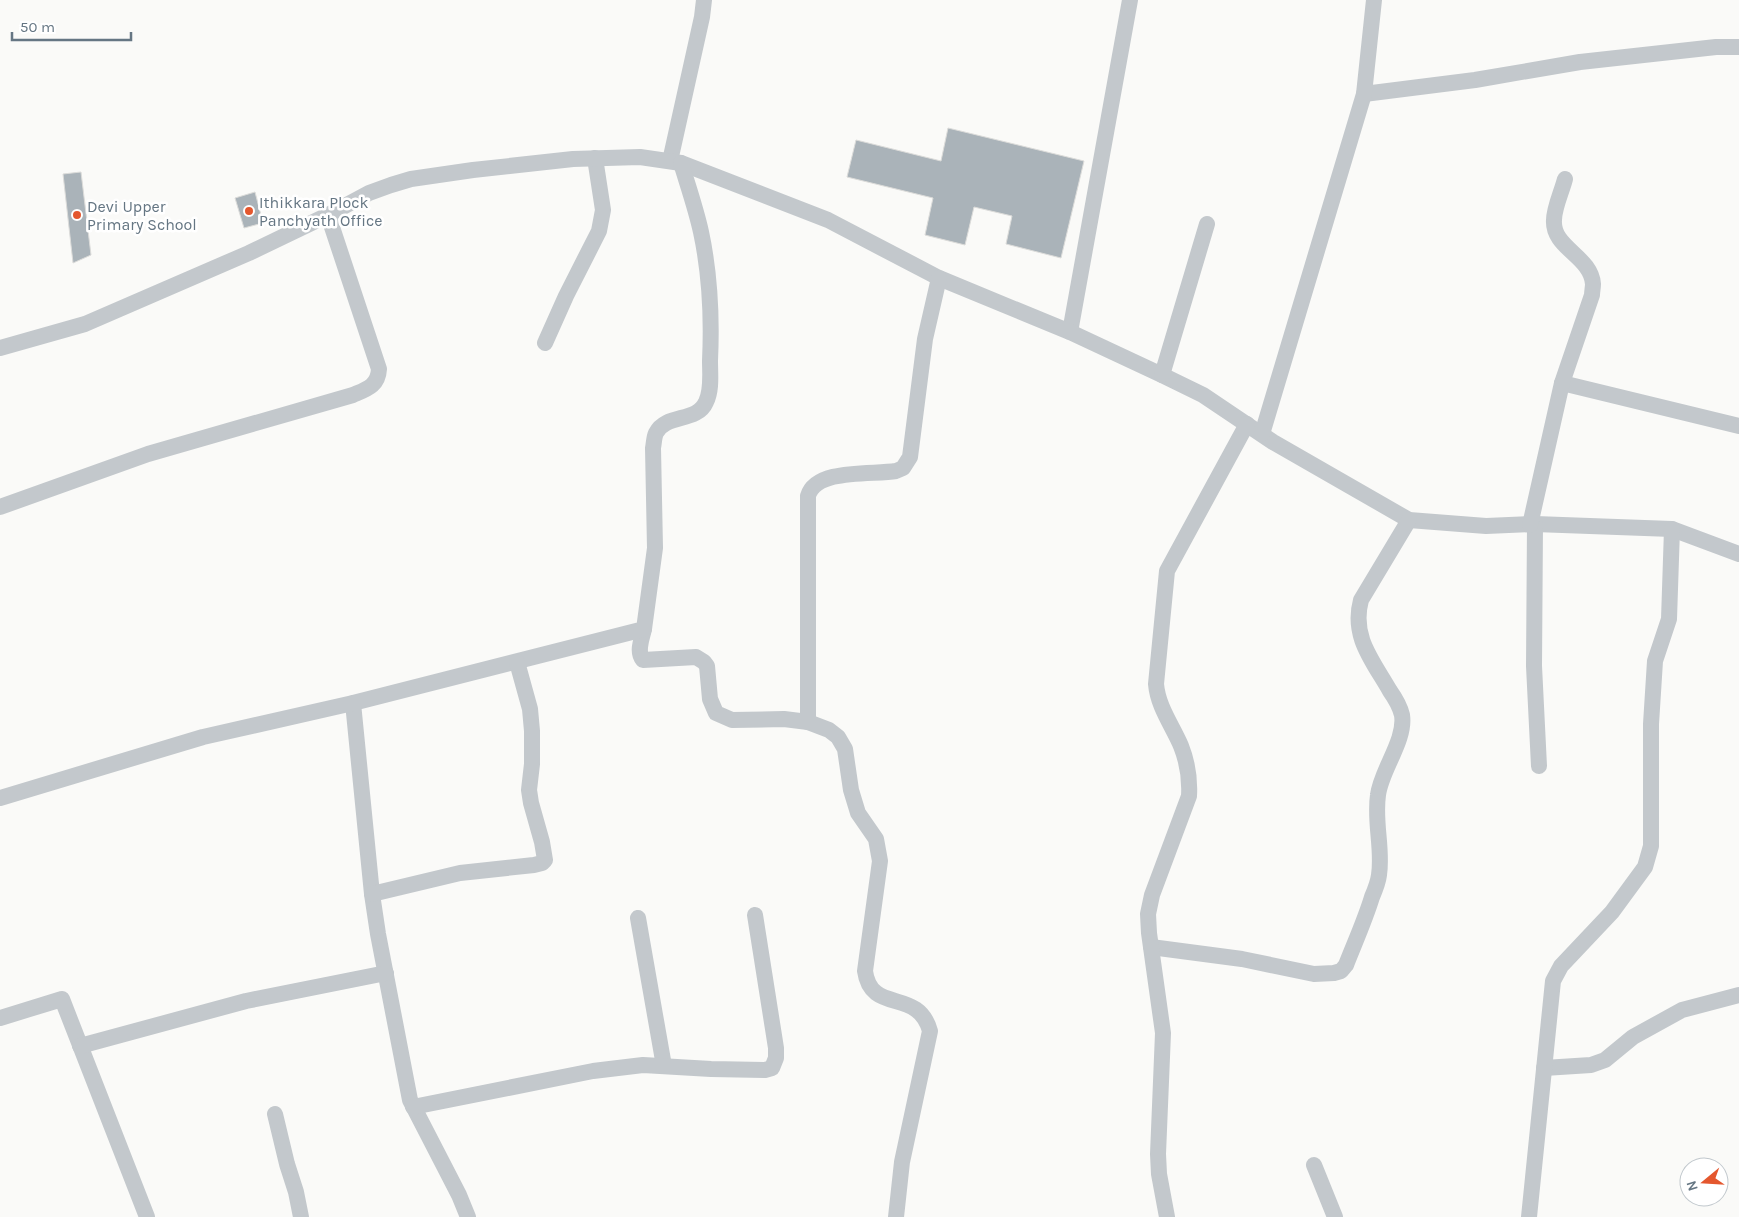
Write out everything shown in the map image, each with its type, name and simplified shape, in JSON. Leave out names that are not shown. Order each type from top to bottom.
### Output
[{"type":"street","points":[[704,0],[675,162],[701,231],[708,280],[711,332],[709,389],[706,402],[699,412],[663,424],[656,433],[653,448],[655,548],[640,657],[643,660],[696,657],[707,666],[710,699],[716,713],[732,720],[784,719],[808,722],[829,730],[838,737],[845,749],[851,790],[858,813],[876,839],[880,860],[866,972],[867,982],[872,990],[878,994],[914,1006],[925,1018],[930,1031],[902,1162],[896,1217]]},
{"type":"street","points":[[1070,332],[1130,0]]},
{"type":"street","points":[[1262,434],[1364,94],[1374,0]]},
{"type":"street","points":[[1364,94],[1474,80],[1580,62],[1716,47],[1739,47]]},
{"type":"street","points":[[0,348],[85,324],[249,253],[369,193],[411,179],[473,170],[596,158],[640,156],[675,162],[828,220],[939,278],[1070,332],[1203,394],[1262,434],[1409,520],[1486,526],[1532,525],[1672,529],[1739,554]]},
{"type":"street","points":[[545,343],[599,231],[603,210],[596,158]]},
{"type":"street","points":[[1539,766],[1534,666],[1532,525],[1562,383],[1592,295],[1593,284],[1591,274],[1557,235],[1554,220],[1565,179]]},
{"type":"street","points":[[0,507],[148,454],[353,395],[373,384],[379,378],[379,369],[328,215]]},
{"type":"street","points":[[1162,375],[1207,224]]},
{"type":"street","points":[[808,722],[808,496],[814,486],[829,478],[841,475],[896,471],[908,463],[913,442],[925,339],[939,278]]},
{"type":"street","points":[[1562,383],[1739,426]]},
{"type":"street","points":[[1167,1217],[1158,1174],[1163,1033],[1148,914],[1152,895],[1189,796],[1190,784],[1182,747],[1157,696],[1156,684],[1167,572],[1247,424]]},
{"type":"street","points":[[1151,947],[1242,960],[1314,974],[1334,973],[1341,971],[1346,965],[1366,916],[1379,876],[1378,794],[1402,725],[1402,715],[1395,699],[1361,641],[1358,610],[1361,600],[1409,520]]},
{"type":"street","points":[[1529,1217],[1553,981],[1561,966],[1612,912],[1645,866],[1651,846],[1651,724],[1655,661],[1669,619],[1672,529]]},
{"type":"street","points":[[0,798],[203,737],[353,703],[644,629]]},
{"type":"street","points":[[372,894],[460,873],[534,865],[545,860],[542,842],[530,803],[529,790],[532,764],[530,709],[517,662]]},
{"type":"street","points":[[353,703],[372,894],[413,1107],[459,1195],[468,1217]]},
{"type":"street","points":[[413,1107],[593,1071],[643,1065],[712,1070],[765,1070],[772,1068],[776,1048],[755,915]]},
{"type":"street","points":[[638,918],[664,1066]]},
{"type":"street","points":[[80,1046],[246,1001],[386,973]]},
{"type":"street","points":[[1544,1068],[1591,1065],[1605,1060],[1633,1036],[1682,1010],[1739,995]]},
{"type":"street","points":[[0,1018],[62,999],[147,1217]]},
{"type":"street","points":[[276,1114],[287,1164],[296,1192],[300,1217]]},
{"type":"street","points":[[1314,1165],[1335,1217]]},
{"type":"building","points":[[948,128],[1084,161],[1061,258],[1006,244],[1012,216],[974,207],[965,245],[925,235],[933,198],[847,177],[856,140],[941,161]]},
{"type":"building","name":"Devi Upper Primary School","points":[[81,172],[91,255],[73,263],[63,174]]},
{"type":"building","name":"Ithikkara Plock Panchyath Office","points":[[255,192],[263,223],[244,228],[235,198]]},
{"type":"place","name":"Ithikkara Plock Panchyath Office","points":[[249,211]]},
{"type":"place","name":"Devi Upper Primary School","points":[[77,215]]}]
